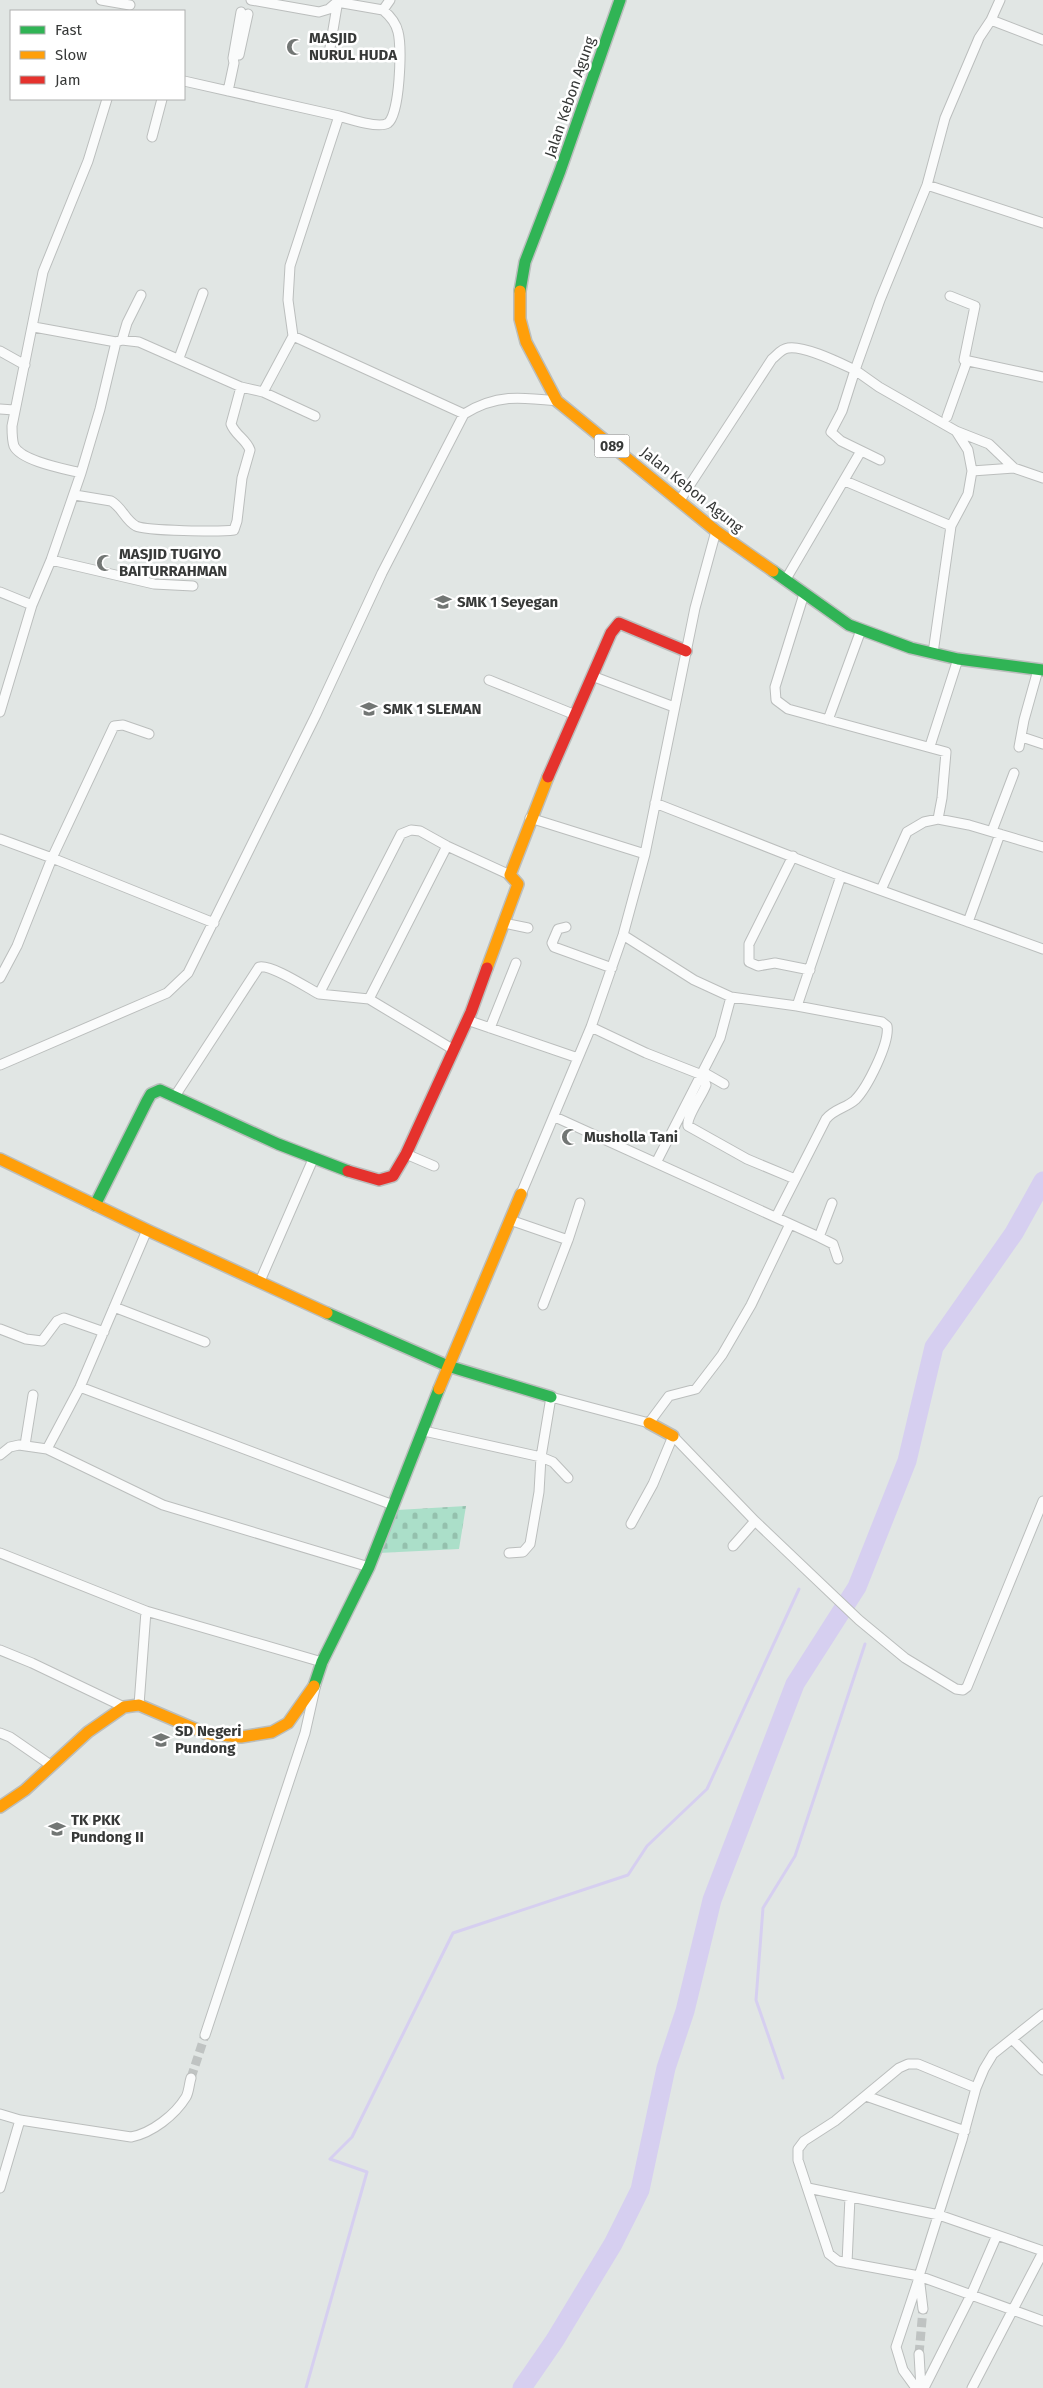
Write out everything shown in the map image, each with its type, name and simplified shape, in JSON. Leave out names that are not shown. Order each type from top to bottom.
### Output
[{"type":"street","points":[[102,0],[130,5]]},
{"type":"street","points":[[251,0],[319,12],[329,9],[337,1]]},
{"type":"street","points":[[383,10],[390,0]]},
{"type":"street","name":"Jalan Kebon Agung","points":[[620,0],[560,171],[525,262],[519,298],[520,319],[526,342],[557,401],[716,531],[786,579],[804,594],[861,630],[910,648],[958,658],[1041,670]]},
{"type":"street","points":[[880,460],[841,441],[831,432],[842,411],[854,370],[880,300],[927,185],[946,118],[979,38],[991,20],[1000,0]]},
{"type":"street","points":[[185,80],[378,126],[387,123],[393,116],[400,69],[401,48],[398,30],[383,10],[337,1]]},
{"type":"street","points":[[330,48],[337,1]]},
{"type":"street","points":[[228,90],[234,63],[238,60],[245,13]]},
{"type":"street","points":[[991,20],[1043,40]]},
{"type":"street","points":[[81,473],[28,457],[18,451],[12,437],[14,410],[34,327],[43,272],[88,160],[107,100]]},
{"type":"street","points":[[152,136],[162,100]]},
{"type":"street","points":[[263,392],[292,336],[288,300],[290,266],[339,116]]},
{"type":"street","points":[[927,185],[1043,223]]},
{"type":"street","points":[[179,358],[203,293]]},
{"type":"street","points":[[0,712],[32,605],[75,496],[119,341],[141,295]]},
{"type":"street","points":[[950,296],[975,306],[964,357],[967,361],[1043,377]]},
{"type":"street","points":[[34,327],[119,341],[139,342],[179,358],[241,387],[263,392],[315,416]]},
{"type":"street","points":[[292,336],[464,414]]},
{"type":"street","points":[[680,500],[772,359],[782,350],[790,348],[803,350],[854,370],[879,387],[956,431],[988,444],[1014,468]]},
{"type":"street","points":[[0,351],[25,365]]},
{"type":"street","points":[[947,417],[967,361]]},
{"type":"street","points":[[75,496],[111,501],[117,504],[129,520],[143,528],[234,530],[237,521],[242,478],[250,450],[245,440],[235,432],[231,424],[241,387]]},
{"type":"street","points":[[0,1066],[166,993],[188,973],[316,715],[382,573],[464,414],[488,401],[504,398],[557,401]]},
{"type":"street","points":[[0,409],[14,410]]},
{"type":"street","points":[[933,653],[951,526],[968,494],[972,471],[968,450],[956,431]]},
{"type":"street","points":[[786,579],[861,451]]},
{"type":"street","points":[[972,471],[1014,468],[1043,478]]},
{"type":"street","points":[[845,481],[951,526]]},
{"type":"street","points":[[205,2035],[305,1733],[322,1662],[369,1567],[448,1366],[555,1117],[612,968],[645,854],[695,608],[716,531]]},
{"type":"street","points":[[51,560],[154,584],[193,586]]},
{"type":"street","points":[[0,592],[32,605]]},
{"type":"street","points":[[804,594],[774,692],[776,700],[788,709],[944,750],[947,756],[938,818]]},
{"type":"street","points":[[510,875],[530,818],[574,714],[611,633],[618,623],[628,625],[686,651]]},
{"type":"street","points":[[828,720],[861,630]]},
{"type":"street","points":[[930,746],[958,658]]},
{"type":"street","points":[[1019,748],[1024,720],[1041,670]]},
{"type":"street","points":[[592,676],[674,707]]},
{"type":"street","points":[[490,680],[574,714]]},
{"type":"street","points":[[0,978],[17,946],[52,858],[114,726],[123,725],[149,734]]},
{"type":"street","points":[[1022,737],[1043,744]]},
{"type":"street","points":[[968,922],[1014,773]]},
{"type":"street","points":[[655,803],[841,876],[1043,949]]},
{"type":"street","points":[[530,818],[645,854]]},
{"type":"street","points":[[881,890],[906,832],[924,822],[938,818],[1043,846]]},
{"type":"street","points":[[95,1205],[151,1094],[160,1090],[239,1128],[356,1174],[380,1180],[393,1176],[406,1154],[467,1020],[518,884],[510,875],[447,846],[420,831],[411,830],[400,834],[319,994]]},
{"type":"street","points":[[0,839],[214,923]]},
{"type":"street","points":[[369,999],[447,846]]},
{"type":"street","points":[[794,856],[749,944],[748,955],[749,962],[758,966],[775,963],[810,970]]},
{"type":"street","points":[[797,1006],[841,876]]},
{"type":"street","points":[[504,923],[528,928]]},
{"type":"street","points":[[566,927],[558,929],[552,937],[554,946],[612,968]]},
{"type":"street","points":[[623,934],[694,980],[731,997],[797,1006],[882,1022],[887,1026],[888,1032],[872,1075],[859,1096],[852,1102],[838,1108],[826,1119],[776,1217]]},
{"type":"street","points":[[490,1028],[516,963]]},
{"type":"street","points":[[175,1096],[259,967],[264,966],[319,994],[369,999],[454,1050]]},
{"type":"street","points":[[657,1161],[720,1038],[731,997]]},
{"type":"street","points":[[467,1020],[578,1058]]},
{"type":"street","points":[[591,1027],[646,1053],[703,1073],[724,1084]]},
{"type":"street","points":[[703,1073],[706,1085],[702,1096],[687,1120],[688,1126],[747,1159],[795,1179]]},
{"type":"street","points":[[555,1117],[657,1161],[833,1244],[838,1259]]},
{"type":"street","points":[[406,1154],[434,1166]]},
{"type":"street","points":[[260,1281],[314,1157]]},
{"type":"street","points":[[0,1160],[410,1351],[448,1366],[551,1397],[649,1423],[673,1436],[755,1521],[859,1620],[905,1658],[956,1689],[962,1690],[967,1687],[1043,1502]]},
{"type":"street","points":[[543,1305],[580,1203]]},
{"type":"street","points":[[819,1237],[832,1203]]},
{"type":"street","points":[[510,1220],[568,1240]]},
{"type":"street","points":[[649,1423],[669,1396],[696,1388],[722,1355],[751,1305],[790,1224]]},
{"type":"street","points":[[47,1449],[80,1387],[147,1230]]},
{"type":"street","points":[[114,1306],[206,1342]]},
{"type":"street","points":[[0,1329],[26,1339],[42,1341],[57,1321],[64,1318],[104,1332]]},
{"type":"street","points":[[80,1387],[393,1505]]},
{"type":"street","points":[[25,1444],[32,1395]]},
{"type":"street","points":[[509,1553],[523,1552],[530,1544],[539,1492],[541,1457],[551,1397]]},
{"type":"street","points":[[424,1431],[541,1457],[553,1462],[568,1478]]},
{"type":"street","points":[[631,1524],[653,1484],[673,1436]]},
{"type":"street","points":[[0,1455],[10,1447],[25,1444],[47,1449],[163,1505],[369,1567]]},
{"type":"street","points":[[733,1546],[755,1521]]},
{"type":"street","points":[[0,1553],[146,1611],[322,1662]]},
{"type":"street","points":[[139,1705],[146,1611]]},
{"type":"street","points":[[0,1650],[32,1662],[124,1707]]},
{"type":"street","points":[[0,1807],[25,1790],[88,1732],[124,1707],[139,1705],[207,1734],[241,1737],[272,1732],[288,1723],[317,1682]]},
{"type":"street","points":[[0,1733],[10,1737],[52,1766]]},
{"type":"street","points":[[916,2388],[903,2370],[896,2347],[965,2131],[976,2088],[992,2054],[1043,2014]]},
{"type":"street","points":[[1012,2039],[1043,2070]]},
{"type":"street","points":[[976,2088],[918,2064],[908,2064],[899,2068],[835,2121],[804,2140],[798,2149],[798,2160],[829,2254],[838,2261],[919,2276],[1043,2321]]},
{"type":"street","points":[[0,2114],[20,2120],[131,2137],[140,2135],[166,2120],[187,2096],[191,2078]]},
{"type":"street","points":[[866,2096],[965,2131]]},
{"type":"street","points":[[0,2188],[20,2120]]},
{"type":"street","points":[[808,2188],[939,2215],[1043,2252],[973,2386],[983,2388]]},
{"type":"street","points":[[848,2263],[850,2196]]},
{"type":"street","points":[[922,2388],[971,2295],[997,2235]]},
{"type":"street","points":[[919,2276],[922,2308]]},
{"type":"street","points":[[919,2354],[922,2388]]},
{"type":"green space","points":[[466,1506],[459,1549],[379,1553],[397,1510]]},
{"type":"waterway","points":[[522,2388],[555,2340],[613,2244],[640,2190],[666,2068],[685,2011],[712,1900],[795,1684],[857,1587],[907,1461],[934,1347],[1014,1233],[1043,1181]]},
{"type":"waterway","points":[[306,2388],[367,2172],[330,2159],[352,2137],[453,1933],[628,1875],[647,1846],[707,1789],[799,1589]]},
{"type":"waterway","points":[[783,2078],[756,2000],[763,1908],[795,1856],[865,1644]]},
{"type":"tunnel","points":[[191,2078],[205,2035]]},
{"type":"tunnel","points":[[919,2354],[923,2309]]},
{"type":"traffic: fast","points":[[520,291],[525,262],[560,171],[620,0]]},
{"type":"traffic: fast","points":[[773,571],[849,625],[911,648],[958,659],[1043,670]]},
{"type":"traffic: fast","points":[[95,1205],[147,1101],[151,1094],[160,1090],[278,1144],[348,1171]]},
{"type":"traffic: fast","points":[[327,1313],[448,1366],[551,1397]]},
{"type":"traffic: fast","points":[[314,1686],[322,1662],[369,1567],[439,1389]]},
{"type":"traffic: slow","points":[[520,291],[520,319],[526,342],[557,401],[716,531],[773,571]]},
{"type":"traffic: slow","points":[[487,968],[518,884],[510,875],[548,777]]},
{"type":"traffic: slow","points":[[0,1159],[147,1230],[327,1313]]},
{"type":"traffic: slow","points":[[439,1389],[521,1194]]},
{"type":"traffic: slow","points":[[649,1423],[673,1436]]},
{"type":"traffic: slow","points":[[0,1807],[25,1790],[88,1732],[124,1707],[139,1705],[207,1734],[241,1737],[272,1732],[288,1723],[314,1686]]},
{"type":"traffic: jam","points":[[548,777],[611,633],[619,623],[686,651]]},
{"type":"traffic: jam","points":[[348,1171],[379,1180],[393,1176],[406,1154],[471,1012],[487,968]]},
{"type":"place","name":"MASJID NURUL HUDA","points":[[295,47]]},
{"type":"place","name":"MASJID TUGIYO BAITURRAHMAN","points":[[105,563]]},
{"type":"place","name":"SMK 1 Seyegan","points":[[443,602]]},
{"type":"place","name":"SMK 1 SLEMAN","points":[[369,709]]},
{"type":"place","name":"Musholla Tani","points":[[570,1137]]},
{"type":"place","name":"SD Negeri Pundong","points":[[161,1740]]},
{"type":"place","name":"TK PKK Pundong II","points":[[57,1829]]}]
